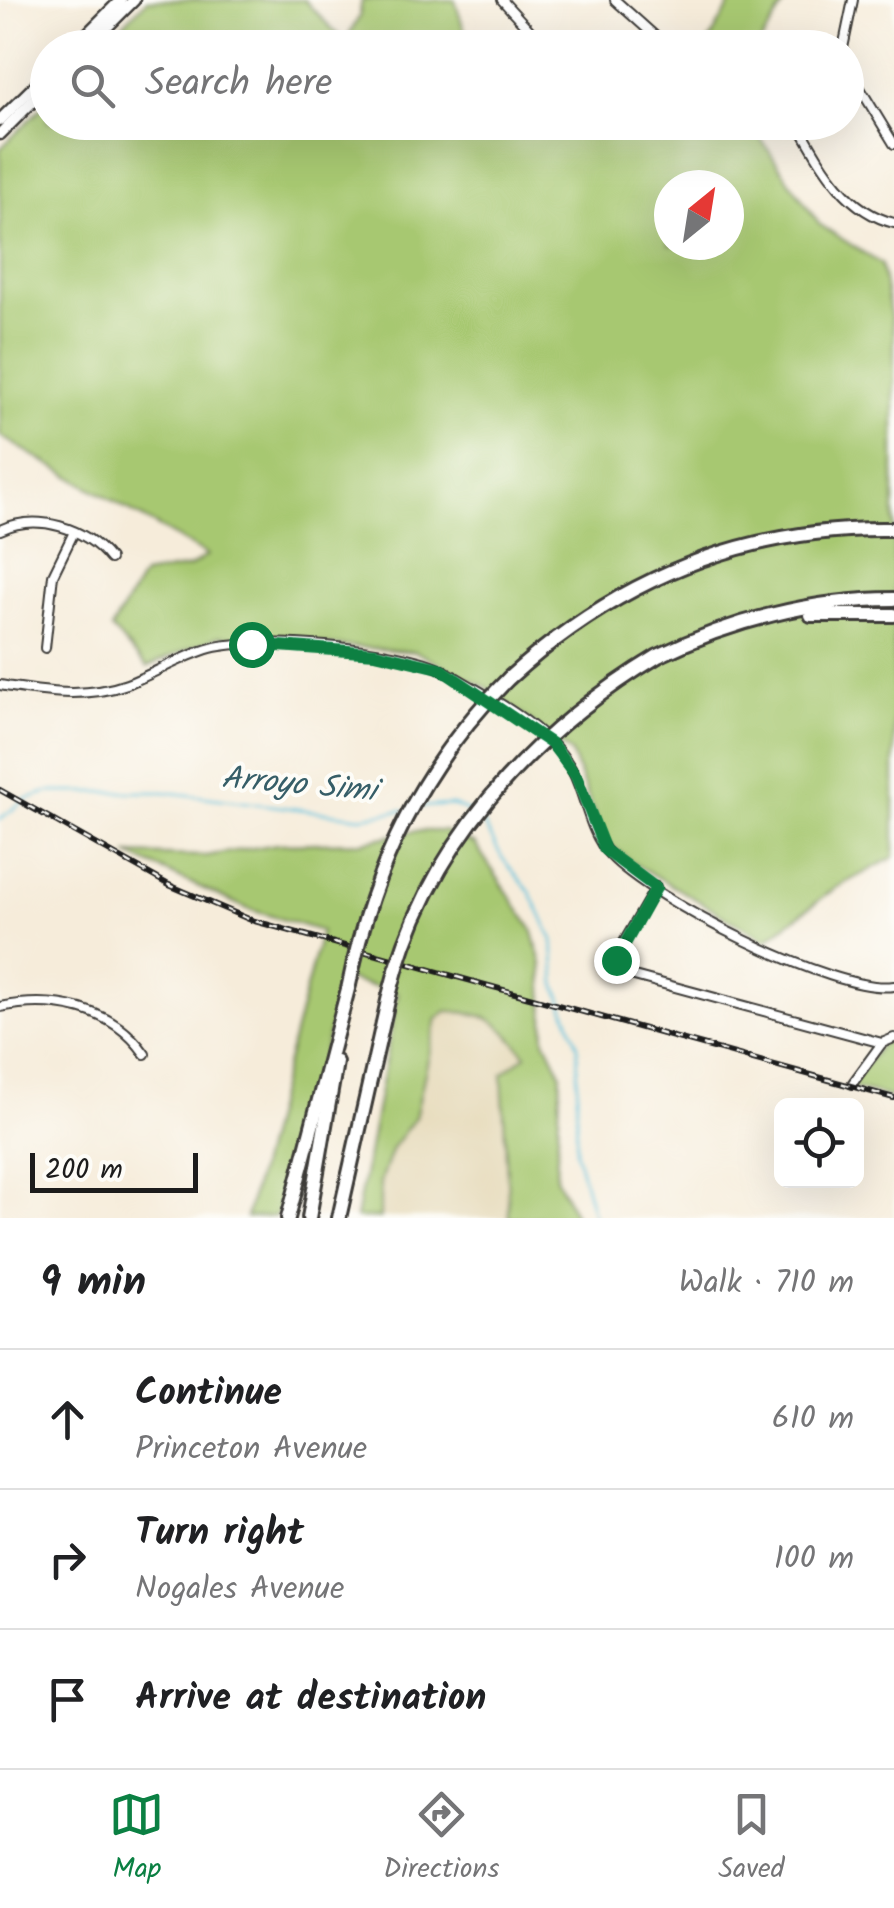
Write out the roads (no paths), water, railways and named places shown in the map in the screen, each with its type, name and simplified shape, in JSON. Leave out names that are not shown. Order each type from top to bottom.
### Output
[{"type":"highway","points":[[288,1218],[372,892],[405,814],[450,744],[509,678],[562,633],[654,577],[734,546],[817,530],[894,526]]},
{"type":"highway","points":[[342,1218],[389,996],[412,924],[434,878],[494,792],[564,720],[658,656],[758,620],[837,602],[894,599]]},
{"type":"highway","points":[[758,620],[838,612],[894,614]]},
{"type":"highway","points":[[309,1218],[348,986]]},
{"type":"main road","points":[[90,30],[120,0]]},
{"type":"main road","points":[[104,30],[134,0]]},
{"type":"main road","points":[[0,120],[30,90]]},
{"type":"main road","points":[[0,134],[30,104]]},
{"type":"street","points":[[502,0],[530,30]]},
{"type":"street","points":[[615,0],[648,30]]},
{"type":"street","points":[[846,30],[853,0]]},
{"type":"street","points":[[864,95],[894,144]]},
{"type":"street","points":[[809,140],[848,200],[894,224]]},
{"type":"street","points":[[0,530],[40,522],[74,532],[110,559]]},
{"type":"street","points":[[45,648],[53,575],[74,532]]},
{"type":"street","points":[[0,685],[68,693],[105,690],[198,653],[239,644],[290,644],[426,662],[480,693],[552,744],[576,776],[605,850],[656,888],[779,957],[860,986],[894,986]]},
{"type":"street","points":[[656,888],[617,954],[617,966],[622,973],[882,1042],[894,1038]]},
{"type":"street","points":[[0,1007],[47,1003],[87,1010],[128,1033],[145,1054]]},
{"type":"street","points":[[852,1084],[882,1042]]},
{"type":"waterway","name":"Arroyo Simi","points":[[0,819],[26,799],[48,792],[165,792],[361,817],[404,810]]},
{"type":"waterway","name":"Arroyo Simi","points":[[416,807],[453,805],[471,813]]},
{"type":"waterway","name":"Arroyo Simi","points":[[482,821],[503,859],[530,892],[553,940],[556,984],[578,1046],[576,1152],[594,1218]]},
{"type":"railway","points":[[0,790],[169,885],[251,920],[894,1098]]}]
